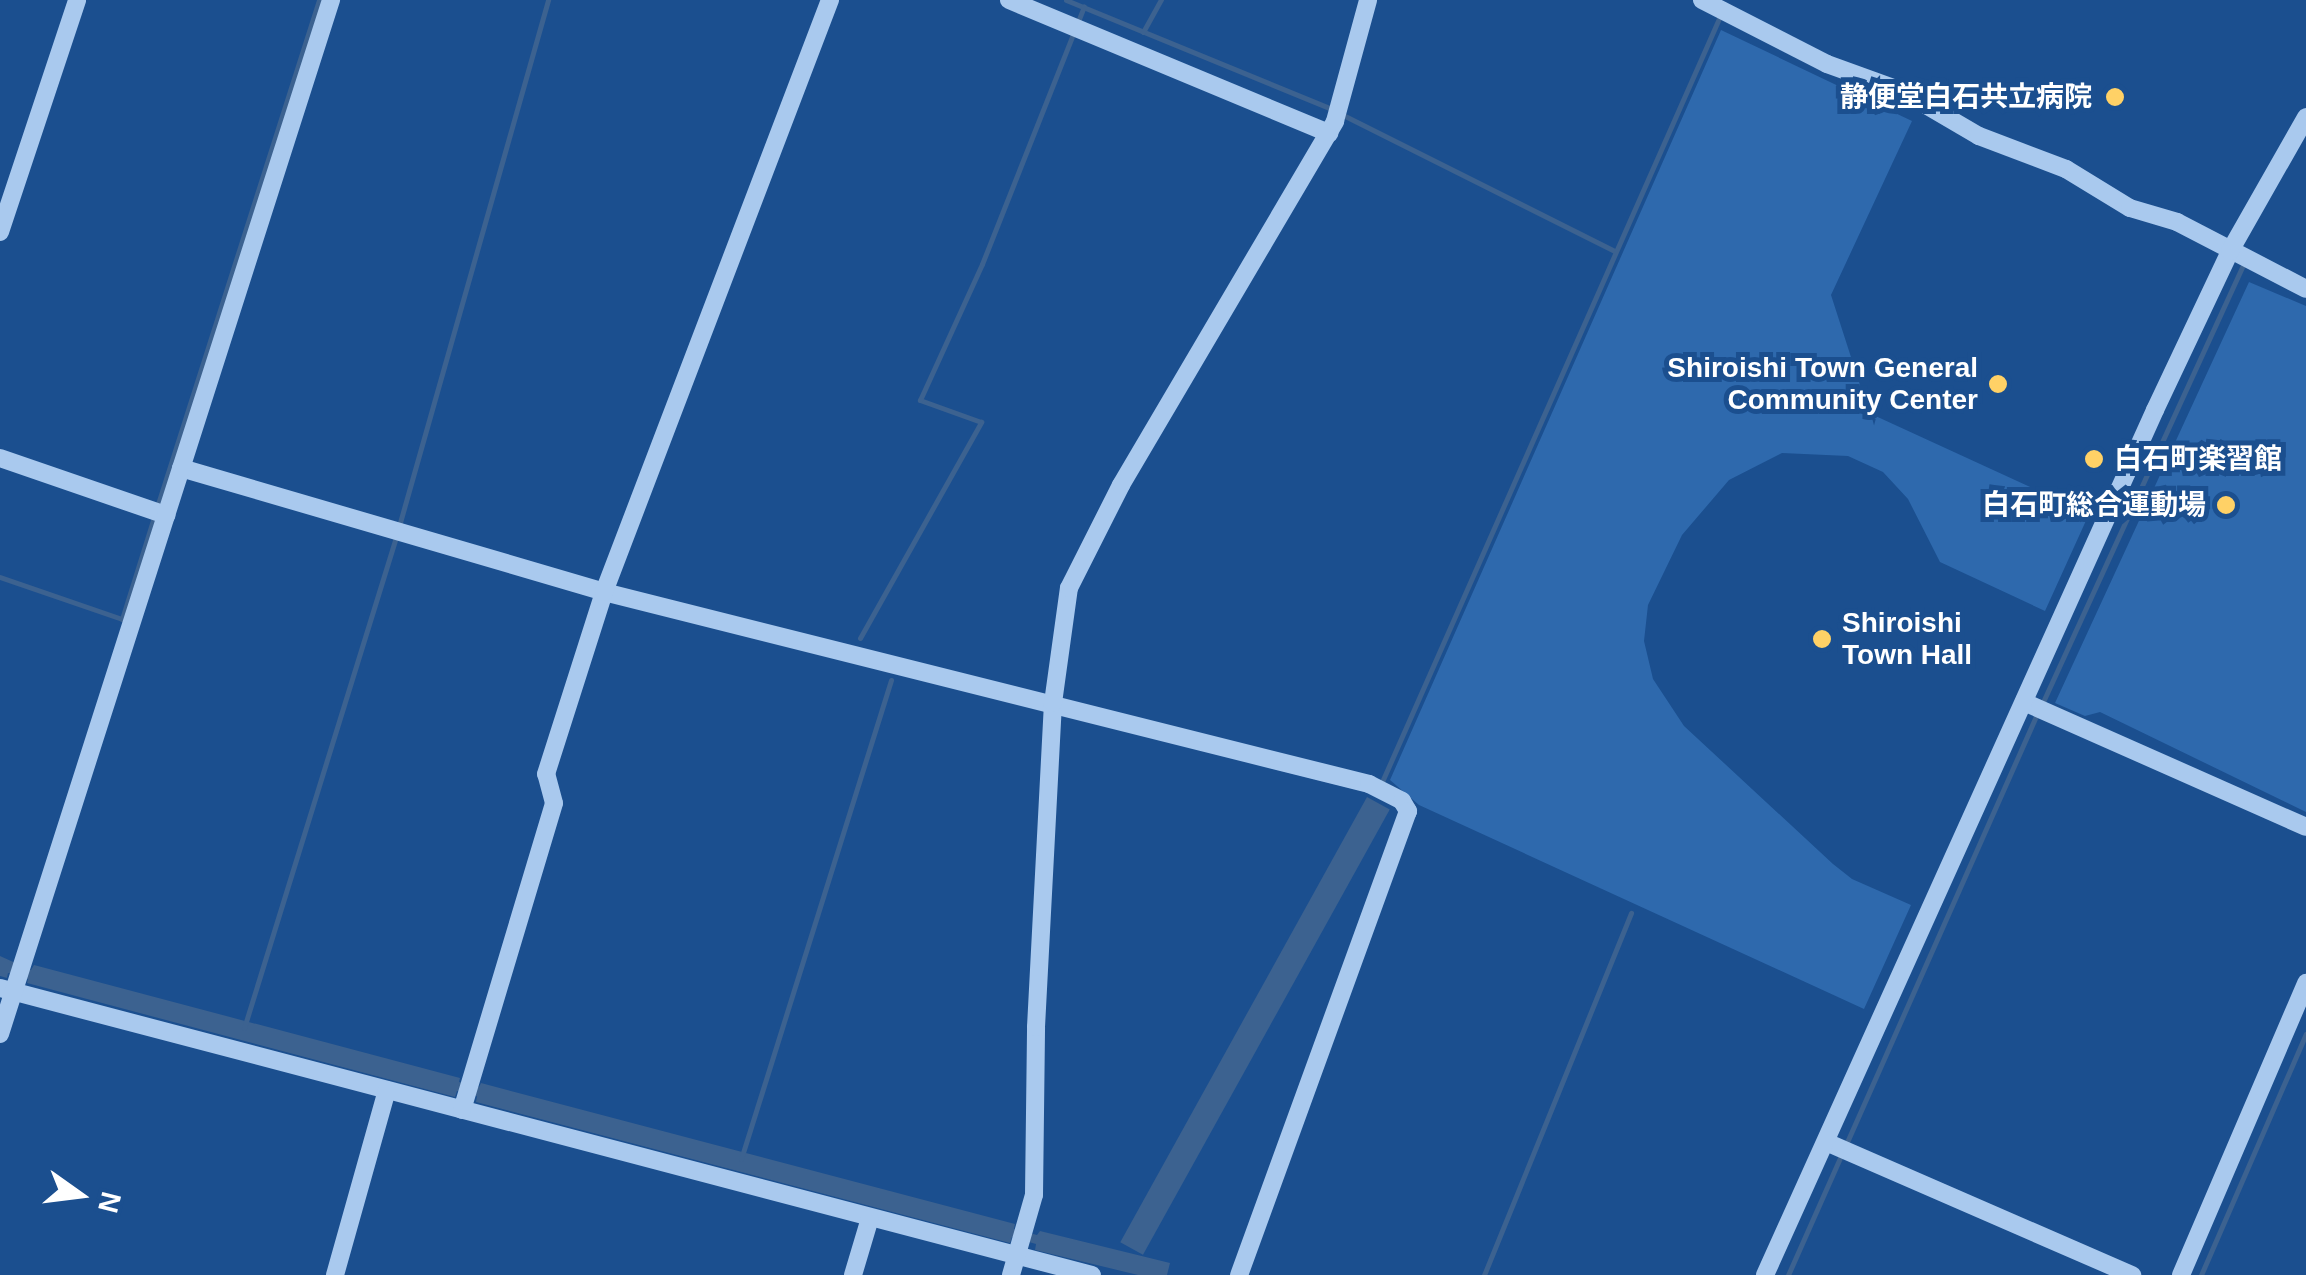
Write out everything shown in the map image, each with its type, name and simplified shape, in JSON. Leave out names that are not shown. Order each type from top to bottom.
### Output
[{"type":"street","points":[[0,232],[77,0]]},
{"type":"street","points":[[0,1034],[13,980],[158,512],[180,468],[331,0]]},
{"type":"street","points":[[466,1097],[554,803],[546,774],[604,592],[830,0]]},
{"type":"street","points":[[1009,0],[1335,120]]},
{"type":"street","points":[[1012,1275],[1034,1196],[1036,1028],[1052,703],[1057,653],[1077,565],[1335,120],[1368,0]]},
{"type":"street","points":[[1702,0],[1827,64],[1878,79],[1954,124],[2042,158],[2106,197],[2177,222],[2306,289]]},
{"type":"street","points":[[1765,1275],[1841,1148],[2034,707],[2306,117]]},
{"type":"street","points":[[0,458],[158,512]]},
{"type":"street","points":[[180,468],[604,592],[1370,784],[1389,792],[1408,811],[1239,1275]]},
{"type":"street","points":[[2034,707],[2306,827]]},
{"type":"street","points":[[13,980],[387,1090],[466,1097],[870,1218],[1022,1243],[1092,1275]]},
{"type":"street","points":[[2180,1275],[2306,983]]},
{"type":"street","points":[[335,1275],[387,1090]]},
{"type":"street","points":[[1841,1148],[2132,1275]]},
{"type":"street","points":[[853,1275],[870,1218]]},
{"type":"shaded area","points":[[1721,30],[1912,121],[1831,295],[1869,413],[2089,514],[2045,611],[1940,562],[1908,499],[1883,472],[1848,456],[1782,453],[1729,480],[1682,535],[1648,605],[1644,641],[1653,679],[1684,726],[1852,879],[1911,905],[1864,1009],[1419,805],[1390,780]]},
{"type":"shaded area","name":"白石町総合運動場","points":[[2249,282],[2306,306],[2306,812],[2100,712],[2085,716],[2055,703]]},
{"type":"shaded area","points":[[1367,797],[1390,810],[1143,1255],[1120,1242]]},
{"type":"shaded area","points":[[0,956],[31,970],[34,965],[460,1078],[459,1082],[479,1087],[481,1083],[1015,1224],[1014,1229],[1037,1235],[1040,1231],[1170,1263],[1167,1275],[1138,1275],[1035,1250],[1036,1244],[1012,1237],[1010,1243],[476,1102],[477,1096],[457,1091],[455,1097],[27,983],[28,979],[8,973],[7,978],[0,976]]},
{"type":"waterway","points":[[157,507],[319,0]]},
{"type":"waterway","points":[[399,526],[548,0]]},
{"type":"waterway","points":[[1066,0],[1332,109]]},
{"type":"waterway","points":[[1143,32],[1161,0]]},
{"type":"waterway","points":[[860,638],[981,422],[920,400],[982,264],[1084,7]]},
{"type":"waterway","points":[[1381,784],[1720,16]]},
{"type":"waterway","points":[[1341,114],[1615,251]]},
{"type":"waterway","points":[[2042,704],[2243,264]]},
{"type":"waterway","points":[[0,577],[122,619],[154,517]]},
{"type":"waterway","points":[[244,1028],[396,537]]},
{"type":"waterway","points":[[741,1159],[891,680]]},
{"type":"waterway","points":[[1788,1275],[2037,714]]},
{"type":"waterway","points":[[1484,1275],[1631,913]]},
{"type":"waterway","points":[[2201,1275],[2306,1034]]},
{"type":"place","name":"静便堂白石共立病院","points":[[2115,97]]},
{"type":"place","name":"Shiroishi Town General Community Center","points":[[1998,384]]},
{"type":"place","name":"白石町楽習館","points":[[2094,459]]},
{"type":"place","name":"白石町総合運動場","points":[[2226,505]]},
{"type":"place","name":"Shiroishi Town Hall","points":[[1822,639]]}]
